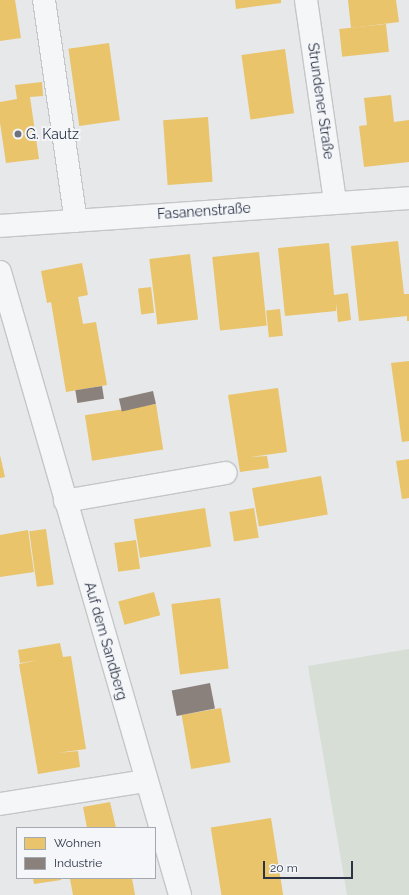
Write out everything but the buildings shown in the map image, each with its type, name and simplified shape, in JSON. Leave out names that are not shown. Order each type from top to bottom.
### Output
[{"type":"street","points":[[44,0],[76,221]]},
{"type":"street","name":"Strundener Straße","points":[[306,0],[335,202]]},
{"type":"street","name":"Fasanenstraße","points":[[0,226],[409,198]]},
{"type":"street","name":"Auf dem Sandberg","points":[[0,272],[180,895]]},
{"type":"street","points":[[66,501],[226,473]]},
{"type":"street","points":[[0,804],[146,781]]},
{"type":"shaded area","points":[[409,649],[409,895],[347,895],[308,666]]},
{"type":"place","name":"G. Kautz","points":[[18,134]]}]
